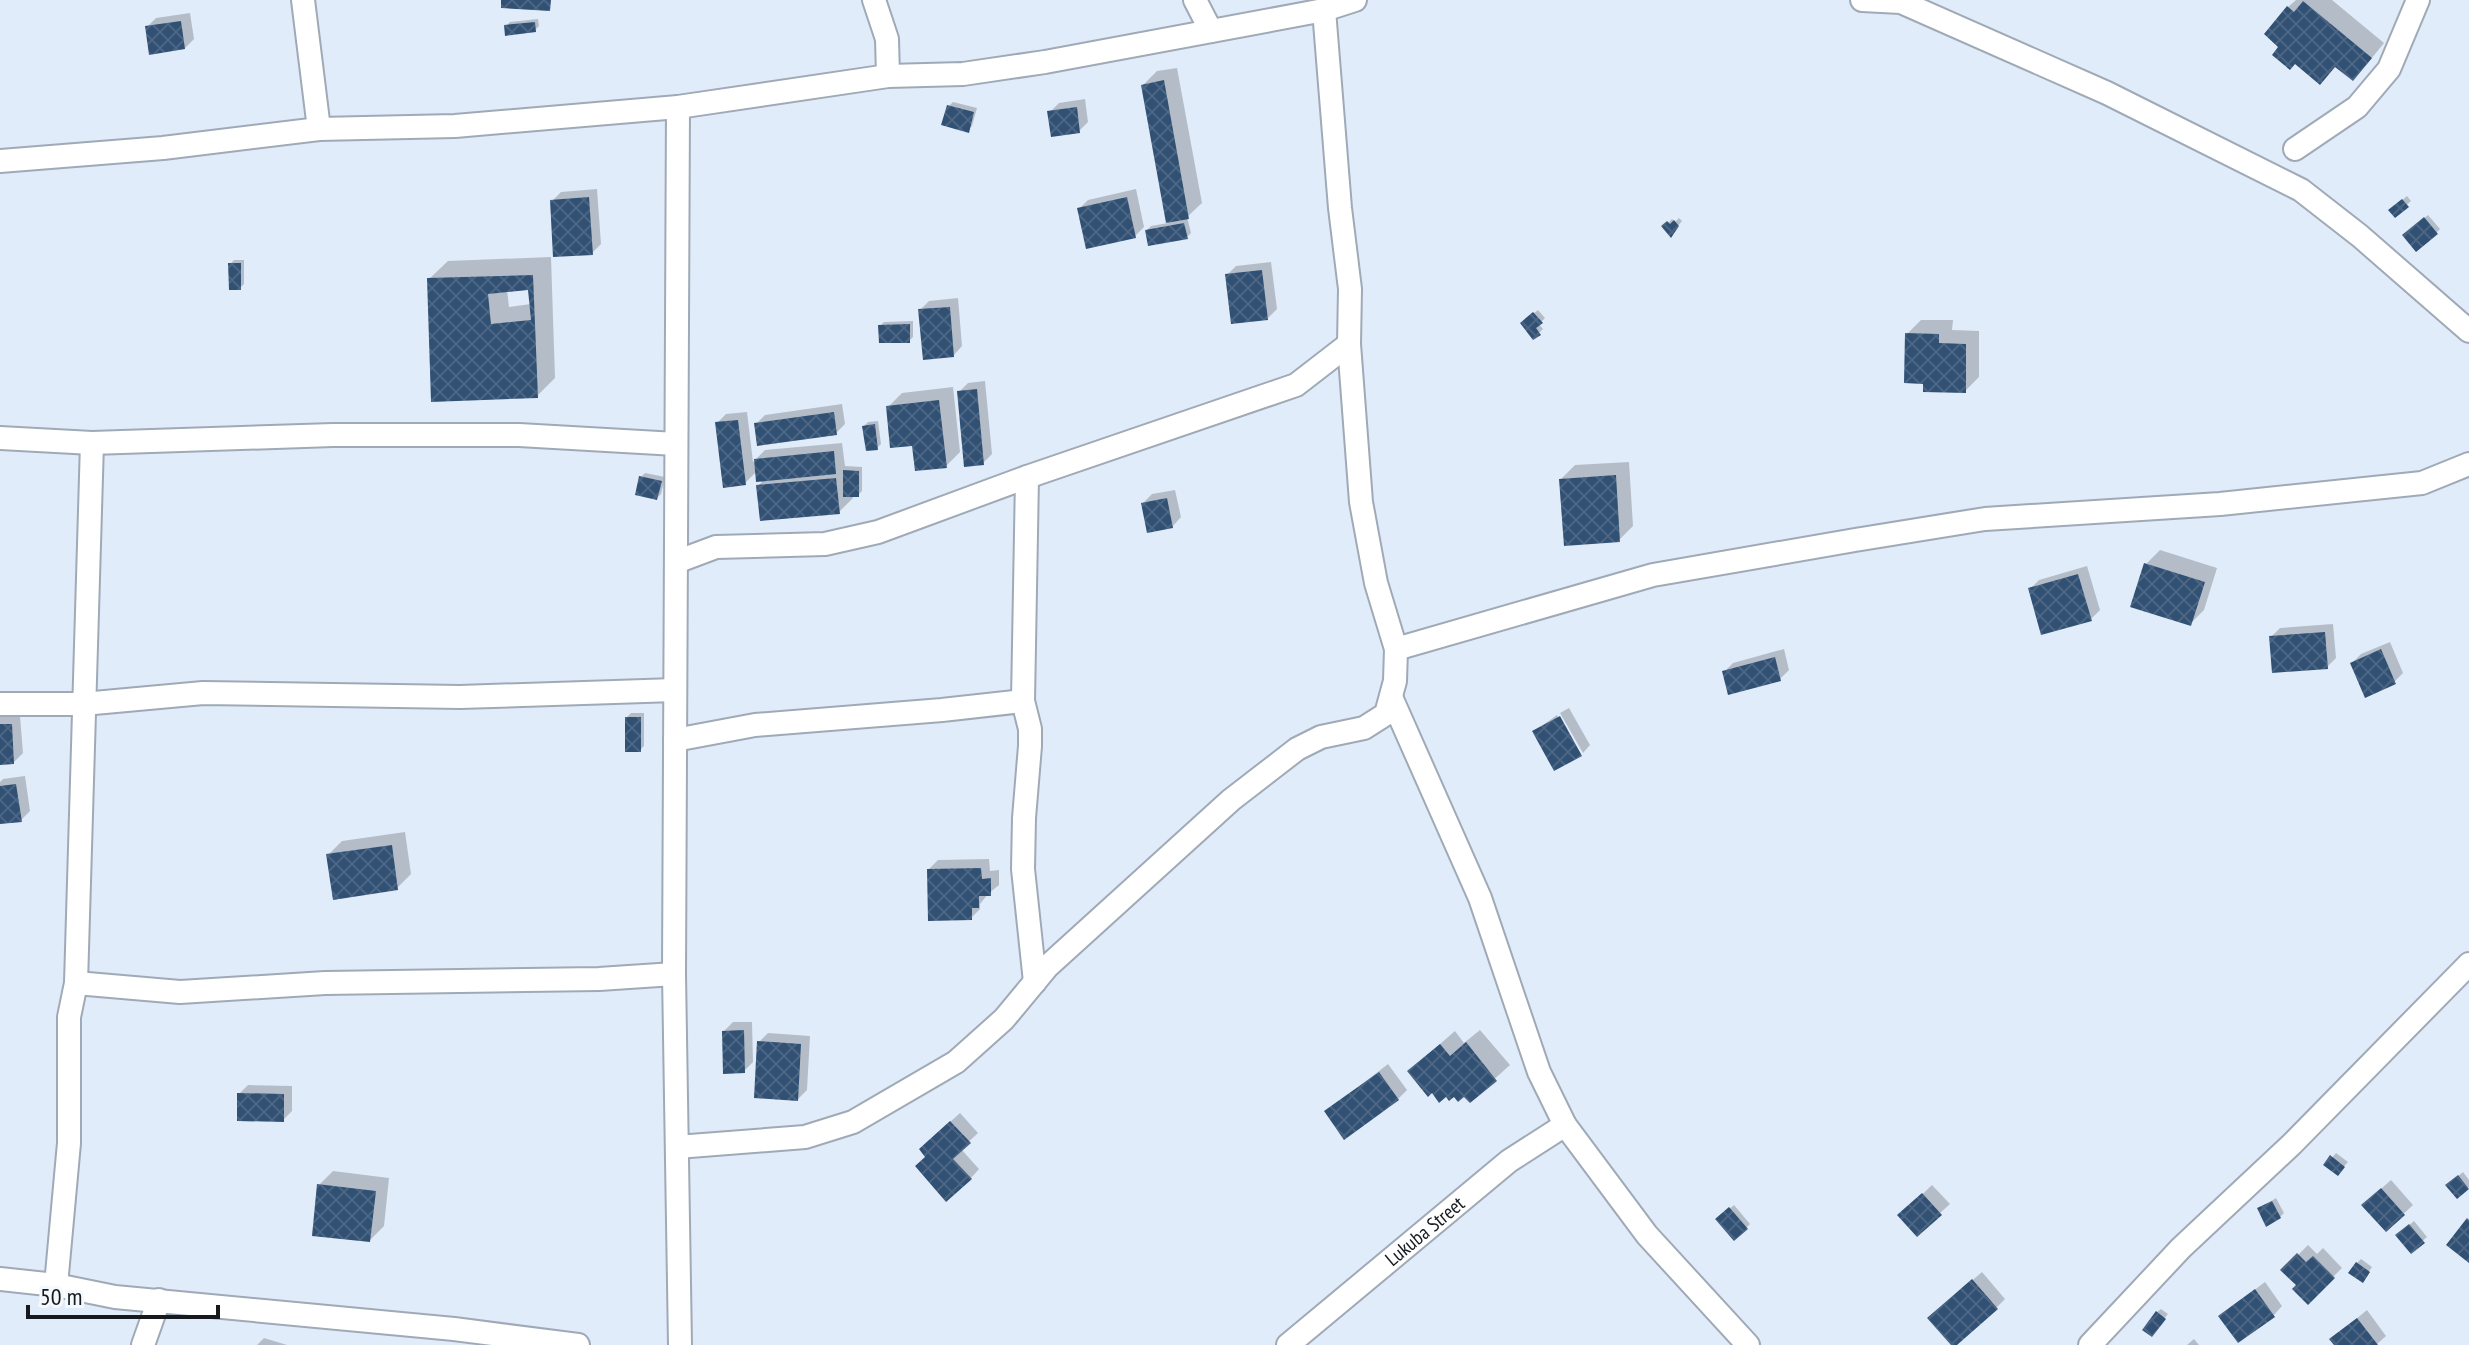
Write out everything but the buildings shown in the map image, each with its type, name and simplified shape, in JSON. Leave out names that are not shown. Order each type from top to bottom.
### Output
[{"type":"street","points":[[303,0],[319,129]]},
{"type":"street","points":[[874,0],[887,39],[888,76]]},
{"type":"street","points":[[1195,0],[1211,31]]},
{"type":"street","points":[[0,161],[163,148],[319,129],[455,126],[678,107],[888,76],[963,74],[1045,62],[1324,10],[1355,0]]},
{"type":"street","points":[[1862,0],[1901,2],[2174,125],[2301,190],[2360,236],[2469,331]]},
{"type":"street","points":[[2295,149],[2357,107],[2389,69],[2418,0]]},
{"type":"street","points":[[677,1147],[805,1137],[853,1122],[956,1062],[1004,1019],[1048,966],[1231,800],[1297,749],[1321,737],[1364,728],[1386,714],[1395,681],[1396,649],[1376,583],[1361,502],[1349,344],[1350,289],[1340,208],[1324,10]]},
{"type":"street","points":[[887,39],[921,75]]},
{"type":"street","points":[[678,107],[674,974],[680,1345]]},
{"type":"street","points":[[676,562],[716,547],[825,544],[878,532],[1027,477],[1296,385],[1349,344]]},
{"type":"street","points":[[0,438],[92,443],[333,435],[519,435],[676,444]]},
{"type":"street","points":[[56,1285],[69,1143],[69,1017],[76,983],[92,443]]},
{"type":"street","points":[[1396,649],[1653,575],[1799,549],[1985,519],[2192,507],[2422,483],[2469,464]]},
{"type":"street","points":[[1027,477],[1023,701],[1030,729],[1030,746],[1023,869],[1035,982]]},
{"type":"street","points":[[0,704],[83,704],[203,693],[460,697],[675,690]]},
{"type":"street","points":[[1391,697],[1480,898],[1539,1072],[1565,1125],[1647,1235],[1748,1345]]},
{"type":"street","points":[[675,740],[755,725],[1023,701]]},
{"type":"street","points":[[2090,1345],[2181,1248],[2292,1144],[2469,964]]},
{"type":"street","points":[[76,983],[180,992],[325,983],[599,979],[674,974]]},
{"type":"street","name":"Lukuba Street","points":[[1288,1345],[1509,1161],[1565,1125]]},
{"type":"street","points":[[0,1279],[56,1285],[115,1297],[452,1337],[578,1345]]},
{"type":"street","points":[[143,1345],[159,1300]]}]
